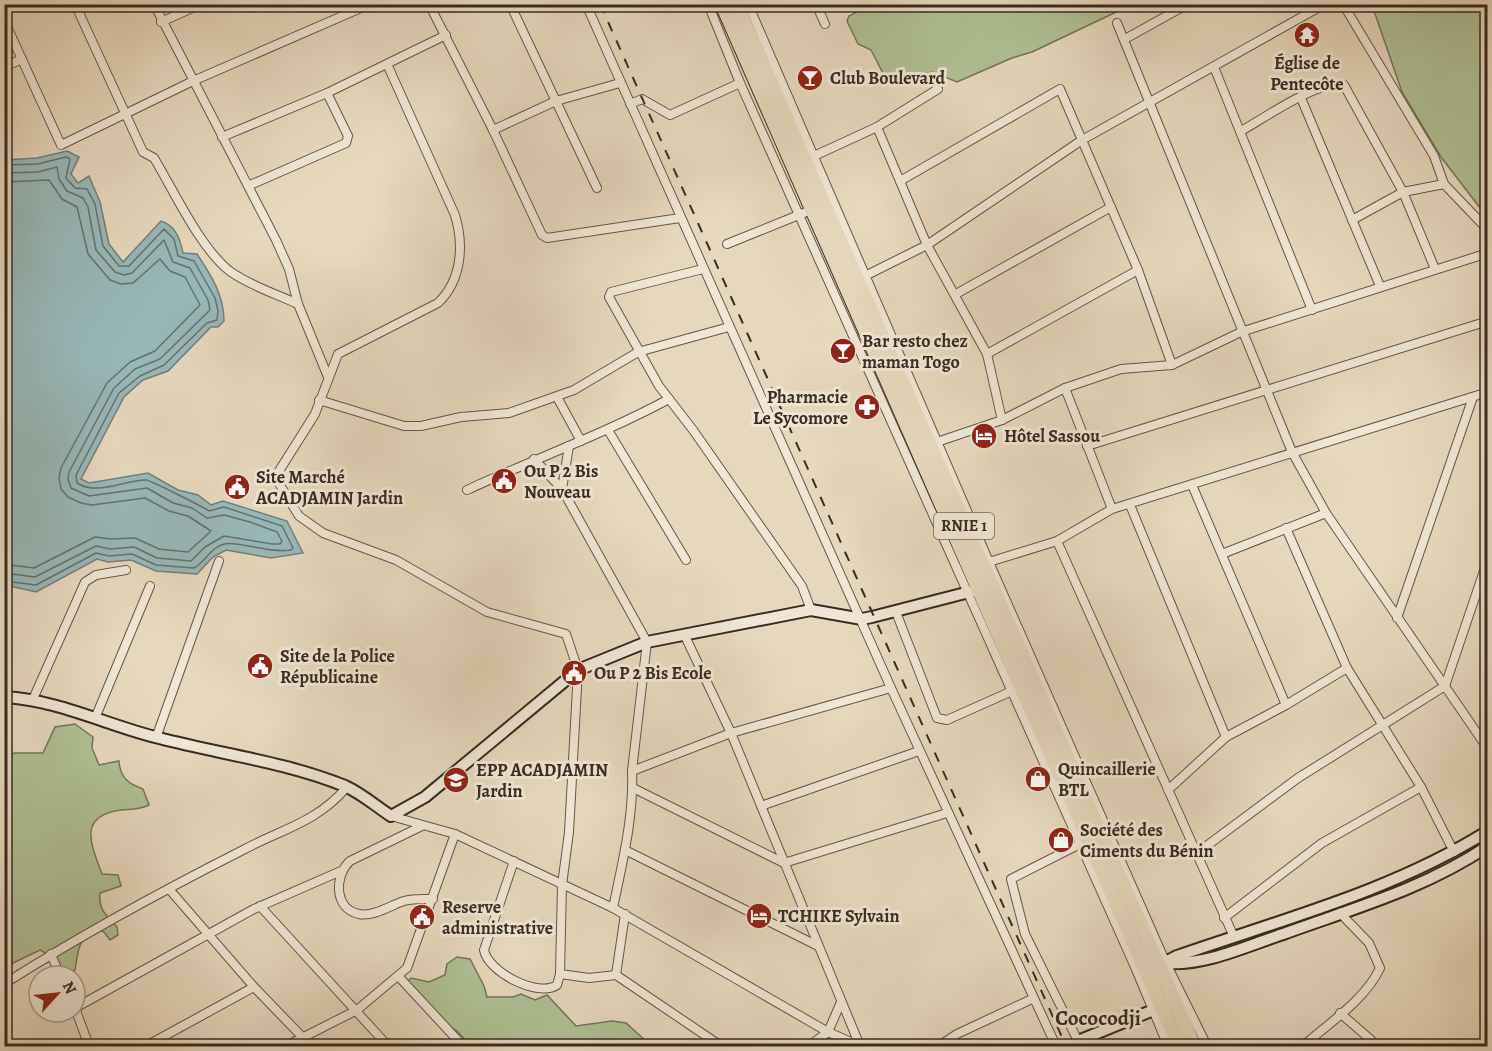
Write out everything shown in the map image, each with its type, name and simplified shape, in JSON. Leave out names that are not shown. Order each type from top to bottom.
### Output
[{"type":"highway","name":"RNIE 1","points":[[722,4],[805,212],[973,591],[1152,969]]},
{"type":"highway","name":"RNIE 1","points":[[736,4],[1152,969],[1162,1008],[1179,1047]]},
{"type":"highway","name":"RNIE 1","points":[[1162,1008],[1194,1047]]},
{"type":"street","points":[[75,4],[143,152],[153,158],[212,254],[246,281],[298,304]]},
{"type":"street","points":[[154,4],[161,22],[289,269],[298,304],[328,377]]},
{"type":"street","points":[[161,22],[201,4]]},
{"type":"street","points":[[4,21],[61,145],[193,81],[370,4]]},
{"type":"street","points":[[429,4],[544,237],[680,218]]},
{"type":"street","points":[[510,4],[597,188]]},
{"type":"street","points":[[586,4],[919,751],[1056,1047]]},
{"type":"street","points":[[708,4],[740,83],[805,212],[727,244]]},
{"type":"street","points":[[748,4],[989,562],[1152,969],[1162,1008],[1168,1047]]},
{"type":"street","points":[[816,4],[825,24]]},
{"type":"street","points":[[1125,39],[1188,4]]},
{"type":"street","points":[[866,276],[927,245],[1082,140],[1152,103],[1325,4]]},
{"type":"street","points":[[1343,4],[1434,156],[1444,184],[1488,230]]},
{"type":"street","points":[[1117,23],[1152,103],[1241,332],[1292,452],[1326,513],[1488,749]]},
{"type":"street","points":[[222,137],[327,93],[446,35]]},
{"type":"street","points":[[4,67],[22,59]]},
{"type":"street","points":[[387,64],[455,215],[461,240],[460,257],[447,294],[438,303],[342,351],[334,360],[302,438],[279,471],[280,485],[299,516],[323,533],[396,560],[487,612],[566,634],[578,670],[569,832],[562,885],[560,974],[554,988],[530,986],[499,972],[485,956],[484,950],[514,861]]},
{"type":"street","points":[[1214,67],[1242,131],[1312,310]]},
{"type":"street","points":[[493,130],[556,101],[620,83]]},
{"type":"street","points":[[630,104],[642,99],[670,115],[740,83]]},
{"type":"street","points":[[1242,131],[1301,98],[1334,83],[1344,85],[1403,192],[1435,269]]},
{"type":"street","points":[[814,156],[877,127],[938,89]]},
{"type":"street","points":[[900,181],[1060,89],[1138,270],[1172,365]]},
{"type":"street","points":[[248,186],[346,143],[348,136],[327,93]]},
{"type":"street","points":[[1301,98],[1380,286]]},
{"type":"street","points":[[877,127],[927,245],[987,354],[1002,420]]},
{"type":"street","points":[[1352,220],[1403,192],[1444,184]]},
{"type":"street","points":[[956,294],[1111,207]]},
{"type":"street","points":[[937,442],[1002,420],[1065,388],[1121,369],[1172,365],[1241,332],[1488,253]]},
{"type":"street","points":[[703,269],[611,292],[609,297],[638,352],[802,586],[811,610]]},
{"type":"street","points":[[987,354],[1138,270]]},
{"type":"street","points":[[1087,446],[1488,321]]},
{"type":"street","points":[[319,400],[400,425],[421,426],[461,417],[509,413],[558,397],[638,352],[729,327]]},
{"type":"street","points":[[1065,388],[1112,509]]},
{"type":"street","points":[[989,562],[1057,541],[1112,509],[1488,392]]},
{"type":"street","points":[[558,397],[581,441]]},
{"type":"street","points":[[1397,618],[1473,397]]},
{"type":"street","points":[[467,490],[534,459],[608,430],[669,399]]},
{"type":"street","points":[[608,430],[686,560]]},
{"type":"street","points":[[562,489],[569,446]]},
{"type":"street","points":[[534,459],[562,489],[647,642],[632,771],[633,788],[625,850],[613,908]]},
{"type":"street","points":[[1191,485],[1286,705]]},
{"type":"street","points":[[1130,505],[1226,737]]},
{"type":"street","points":[[1222,554],[1326,513]]},
{"type":"street","points":[[1286,528],[1347,668],[1421,787],[1454,852]]},
{"type":"street","points":[[1057,541],[1234,937]]},
{"type":"street","points":[[1197,853],[1298,778],[1445,686],[1488,559]]},
{"type":"street","points":[[156,738],[219,561]]},
{"type":"street","points":[[33,699],[84,582],[96,575],[126,570]]},
{"type":"street","points":[[96,716],[150,586]]},
{"type":"street","points":[[391,816],[425,797],[578,670],[647,642],[811,610],[862,619],[973,591],[1012,691],[1078,845],[1152,969],[1208,1047]]},
{"type":"street","points":[[896,612],[937,718],[947,720],[1012,691]]},
{"type":"street","points":[[684,634],[731,733],[860,1047]]},
{"type":"street","points":[[1168,790],[1226,737],[1286,705],[1347,668]]},
{"type":"street","points":[[632,771],[731,733],[891,688]]},
{"type":"street","points":[[4,697],[33,699],[96,716],[156,738],[270,764],[347,787],[391,816],[455,834],[625,914],[828,1032],[860,1047]]},
{"type":"street","points":[[761,806],[919,751]]},
{"type":"street","points":[[4,984],[51,954],[243,849],[311,819],[335,801],[347,787]]},
{"type":"street","points":[[1224,918],[1322,843],[1421,787]]},
{"type":"street","points":[[633,788],[784,863],[947,813]]},
{"type":"street","points":[[87,1002],[260,906],[341,871],[350,861],[365,852],[422,826]]},
{"type":"street","points":[[1152,969],[1177,956],[1391,882],[1454,852],[1488,831]]},
{"type":"street","points":[[286,1047],[357,1010],[399,977],[413,957],[455,834]]},
{"type":"street","points":[[1078,845],[1011,879],[1025,934],[1078,1041]]},
{"type":"street","points":[[1152,969],[1238,949],[1395,895],[1459,865],[1488,846]]},
{"type":"street","points":[[625,850],[818,946]]},
{"type":"street","points":[[341,871],[339,893],[342,901],[358,914],[367,915],[410,900],[433,899]]},
{"type":"street","points":[[169,889],[208,936],[311,1047]]},
{"type":"street","points":[[260,906],[357,1010],[388,1047]]},
{"type":"street","points":[[1302,1047],[1376,978],[1380,968],[1369,944],[1340,913]]},
{"type":"street","points":[[616,975],[625,914]]},
{"type":"street","points":[[51,954],[55,964]]},
{"type":"street","points":[[560,974],[589,978],[616,975],[721,1047]]},
{"type":"street","points":[[399,977],[463,1047]]},
{"type":"street","points":[[146,1047],[254,987]]},
{"type":"street","points":[[939,1047],[957,1034],[1032,999]]},
{"type":"street","points":[[809,1047],[828,1032],[841,1002]]},
{"type":"street","points":[[1064,1047],[1162,1008]]},
{"type":"street","points":[[1340,1013],[1378,1047]]},
{"type":"street","points":[[81,1024],[89,1047]]},
{"type":"green space","points":[[871,5],[1131,5],[1032,52],[1012,58],[957,82],[933,72],[892,80],[885,77],[871,50],[858,44],[847,21],[849,16]]},
{"type":"green space","points":[[1372,5],[1487,5],[1487,217],[1441,157],[1402,92]]},
{"type":"green space","points":[[75,724],[93,737],[92,748],[99,765],[119,761],[123,776],[133,785],[143,789],[149,805],[139,809],[107,813],[98,818],[91,833],[94,852],[102,874],[118,875],[121,886],[100,893],[100,904],[117,927],[118,935],[110,940],[104,932],[97,929],[91,932],[82,940],[76,964],[56,964],[53,957],[40,950],[5,967],[5,759],[14,753],[43,753],[55,727]]},
{"type":"green space","points":[[457,957],[470,959],[487,997],[513,997],[521,994],[535,1000],[547,995],[576,1026],[612,1021],[626,1023],[647,1042],[671,1046],[471,1046],[457,1031],[440,1020],[406,983],[411,978],[429,982],[445,975],[447,964]]},
{"type":"water","points":[[67,151],[79,157],[71,174],[78,183],[89,176],[100,202],[109,244],[123,262],[161,221],[166,223],[176,234],[183,253],[197,254],[207,270],[222,303],[224,321],[218,327],[211,327],[168,371],[143,380],[124,397],[81,479],[89,483],[148,473],[178,490],[198,495],[211,505],[223,501],[287,521],[303,553],[271,558],[226,550],[213,557],[197,574],[156,571],[131,560],[108,562],[97,559],[36,592],[5,585],[5,160],[37,158]]},
{"type":"railway","points":[[600,4],[1066,1046]]},
{"type":"place","name":"Église de Pentecôte","points":[[1307,35]]},
{"type":"place","name":"Club Boulevard","points":[[810,78]]},
{"type":"place","name":"Bar resto chez maman Togo","points":[[843,351]]},
{"type":"place","name":"Pharmacie Le Sycomore","points":[[867,407]]},
{"type":"place","name":"Hôtel Sassou","points":[[984,436]]},
{"type":"place","name":"Ou P 2 Bis Nouveau","points":[[504,481]]},
{"type":"place","name":"Site Marché ACADJAMIN Jardin","points":[[237,487]]},
{"type":"place","name":"Site de la Police Républicaine","points":[[260,666]]},
{"type":"place","name":"Ou P 2 Bis Ecole","points":[[574,673]]},
{"type":"place","name":"Quincaillerie BTL","points":[[1038,779]]},
{"type":"place","name":"EPP ACADJAMIN Jardin","points":[[456,780]]},
{"type":"place","name":"Société des Ciments du Bénin","points":[[1061,840]]},
{"type":"place","name":"TCHIKE Sylvain","points":[[759,916]]},
{"type":"place","name":"Reserve administrative","points":[[422,917]]},
{"type":"district","name":"Cococodji","points":[[1098,1018]]}]
